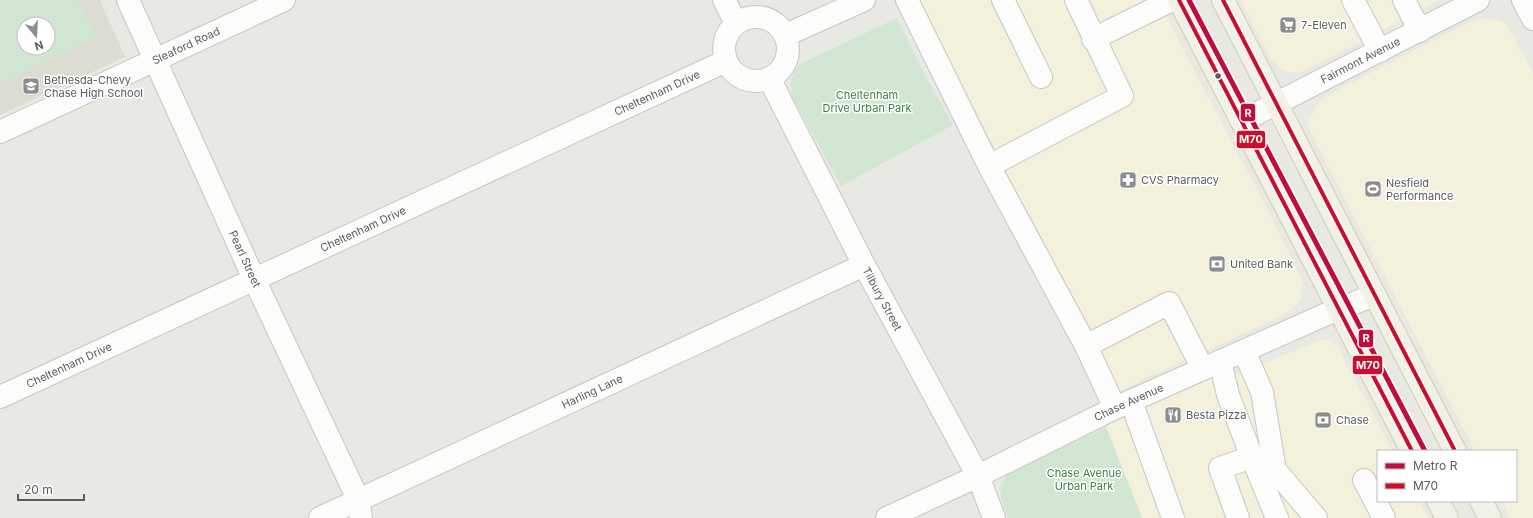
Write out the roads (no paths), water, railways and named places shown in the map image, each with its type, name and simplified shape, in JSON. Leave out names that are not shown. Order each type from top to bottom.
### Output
[{"type":"main road","points":[[1179,0],[1411,450]]},
{"type":"main road","points":[[1224,1],[1454,450]]},
{"type":"main road","points":[[1482,502],[1490,518]]},
{"type":"street","name":"Pearl Street","points":[[128,0],[359,509]]},
{"type":"street","name":"Sleaford Road","points":[[0,132],[284,0]]},
{"type":"street","points":[[724,0],[736,23]]},
{"type":"street","points":[[786,35],[864,0]]},
{"type":"street","points":[[907,0],[989,166],[1086,346],[1123,404],[1173,518]]},
{"type":"street","points":[[1003,0],[1041,77]]},
{"type":"street","points":[[989,166],[1122,96],[1093,39],[1076,0]]},
{"type":"street","points":[[1093,39],[1172,0]]},
{"type":"street","points":[[1353,0],[1380,51]]},
{"type":"street","points":[[1404,0],[1420,31]]},
{"type":"street","name":"Fairmont Avenue","points":[[1242,121],[1478,0]]},
{"type":"street","points":[[1523,0],[1533,19]]},
{"type":"street","points":[[753,17],[769,19],[778,25],[786,35],[789,54],[785,66],[770,80],[752,82],[741,78],[732,71],[726,61],[723,50],[727,36],[736,23],[753,17]]},
{"type":"street","name":"Cheltenham Drive","points":[[0,397],[726,61]]},
{"type":"street","name":"Tilbury Street","points":[[770,80],[864,265],[978,476],[994,518]]},
{"type":"street","name":"Harling Lane","points":[[320,518],[359,509],[864,265]]},
{"type":"street","name":"Chase Avenue","points":[[887,518],[978,476],[1123,404],[1338,309],[1375,295]]},
{"type":"street","points":[[1086,346],[1169,303],[1211,365],[1228,395],[1277,518]]},
{"type":"street","points":[[1244,350],[1262,392],[1275,470],[1316,518]]},
{"type":"street","points":[[1238,518],[1220,468],[1252,457]]},
{"type":"street","points":[[1364,480],[1384,518]]},
{"type":"metro line","name":"R","points":[[1189,0],[1424,450]]},
{"type":"place","name":"7-Eleven","points":[[1288,25]]},
{"type":"place","name":"Bethesda-Chevy Chase High School","points":[[31,86]]},
{"type":"place","name":"CVS Pharmacy","points":[[1128,180]]},
{"type":"place","name":"Nesfield Performance","points":[[1373,189]]},
{"type":"place","name":"United Bank","points":[[1217,264]]},
{"type":"place","name":"Besta Pizza","points":[[1173,415]]},
{"type":"place","name":"Chase","points":[[1323,420]]},
{"type":"park label","name":"Cheltenham Drive Urban Park","points":[[867,101]]},
{"type":"park label","name":"Chase Avenue Urban Park","points":[[1084,479]]}]
